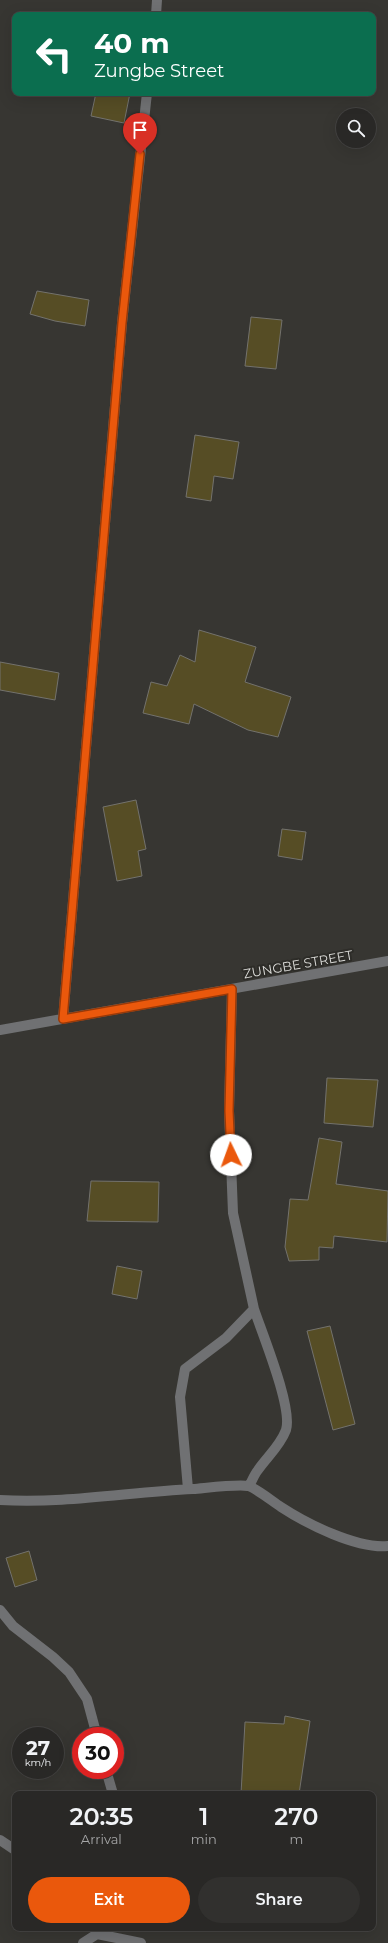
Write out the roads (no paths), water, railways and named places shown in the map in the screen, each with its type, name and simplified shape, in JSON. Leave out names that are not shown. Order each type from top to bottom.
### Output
[{"type":"street","points":[[156,12],[157,0]]},
{"type":"street","points":[[63,1019],[122,323],[147,96]]},
{"type":"street","name":"ZUNGBE STREET","points":[[0,1030],[388,961]]},
{"type":"street","points":[[232,989],[229,1111],[233,1213],[254,1309],[286,1409],[286,1429],[272,1454],[258,1470],[248,1486]]},
{"type":"street","points":[[188,1489],[180,1397],[185,1369],[226,1338],[254,1309]]},
{"type":"street","points":[[0,1500],[32,1502],[188,1489],[248,1486],[297,1518],[345,1539],[380,1547],[388,1546]]},
{"type":"street","points":[[0,1610],[13,1626],[54,1657],[70,1672],[87,1699],[95,1727]]},
{"type":"street","points":[[109,1779],[112,1791]]},
{"type":"street","points":[[0,1840],[12,1848]]},
{"type":"street","points":[[83,1943],[96,1931]]},
{"type":"street","points":[[100,1931],[141,1943]]}]
